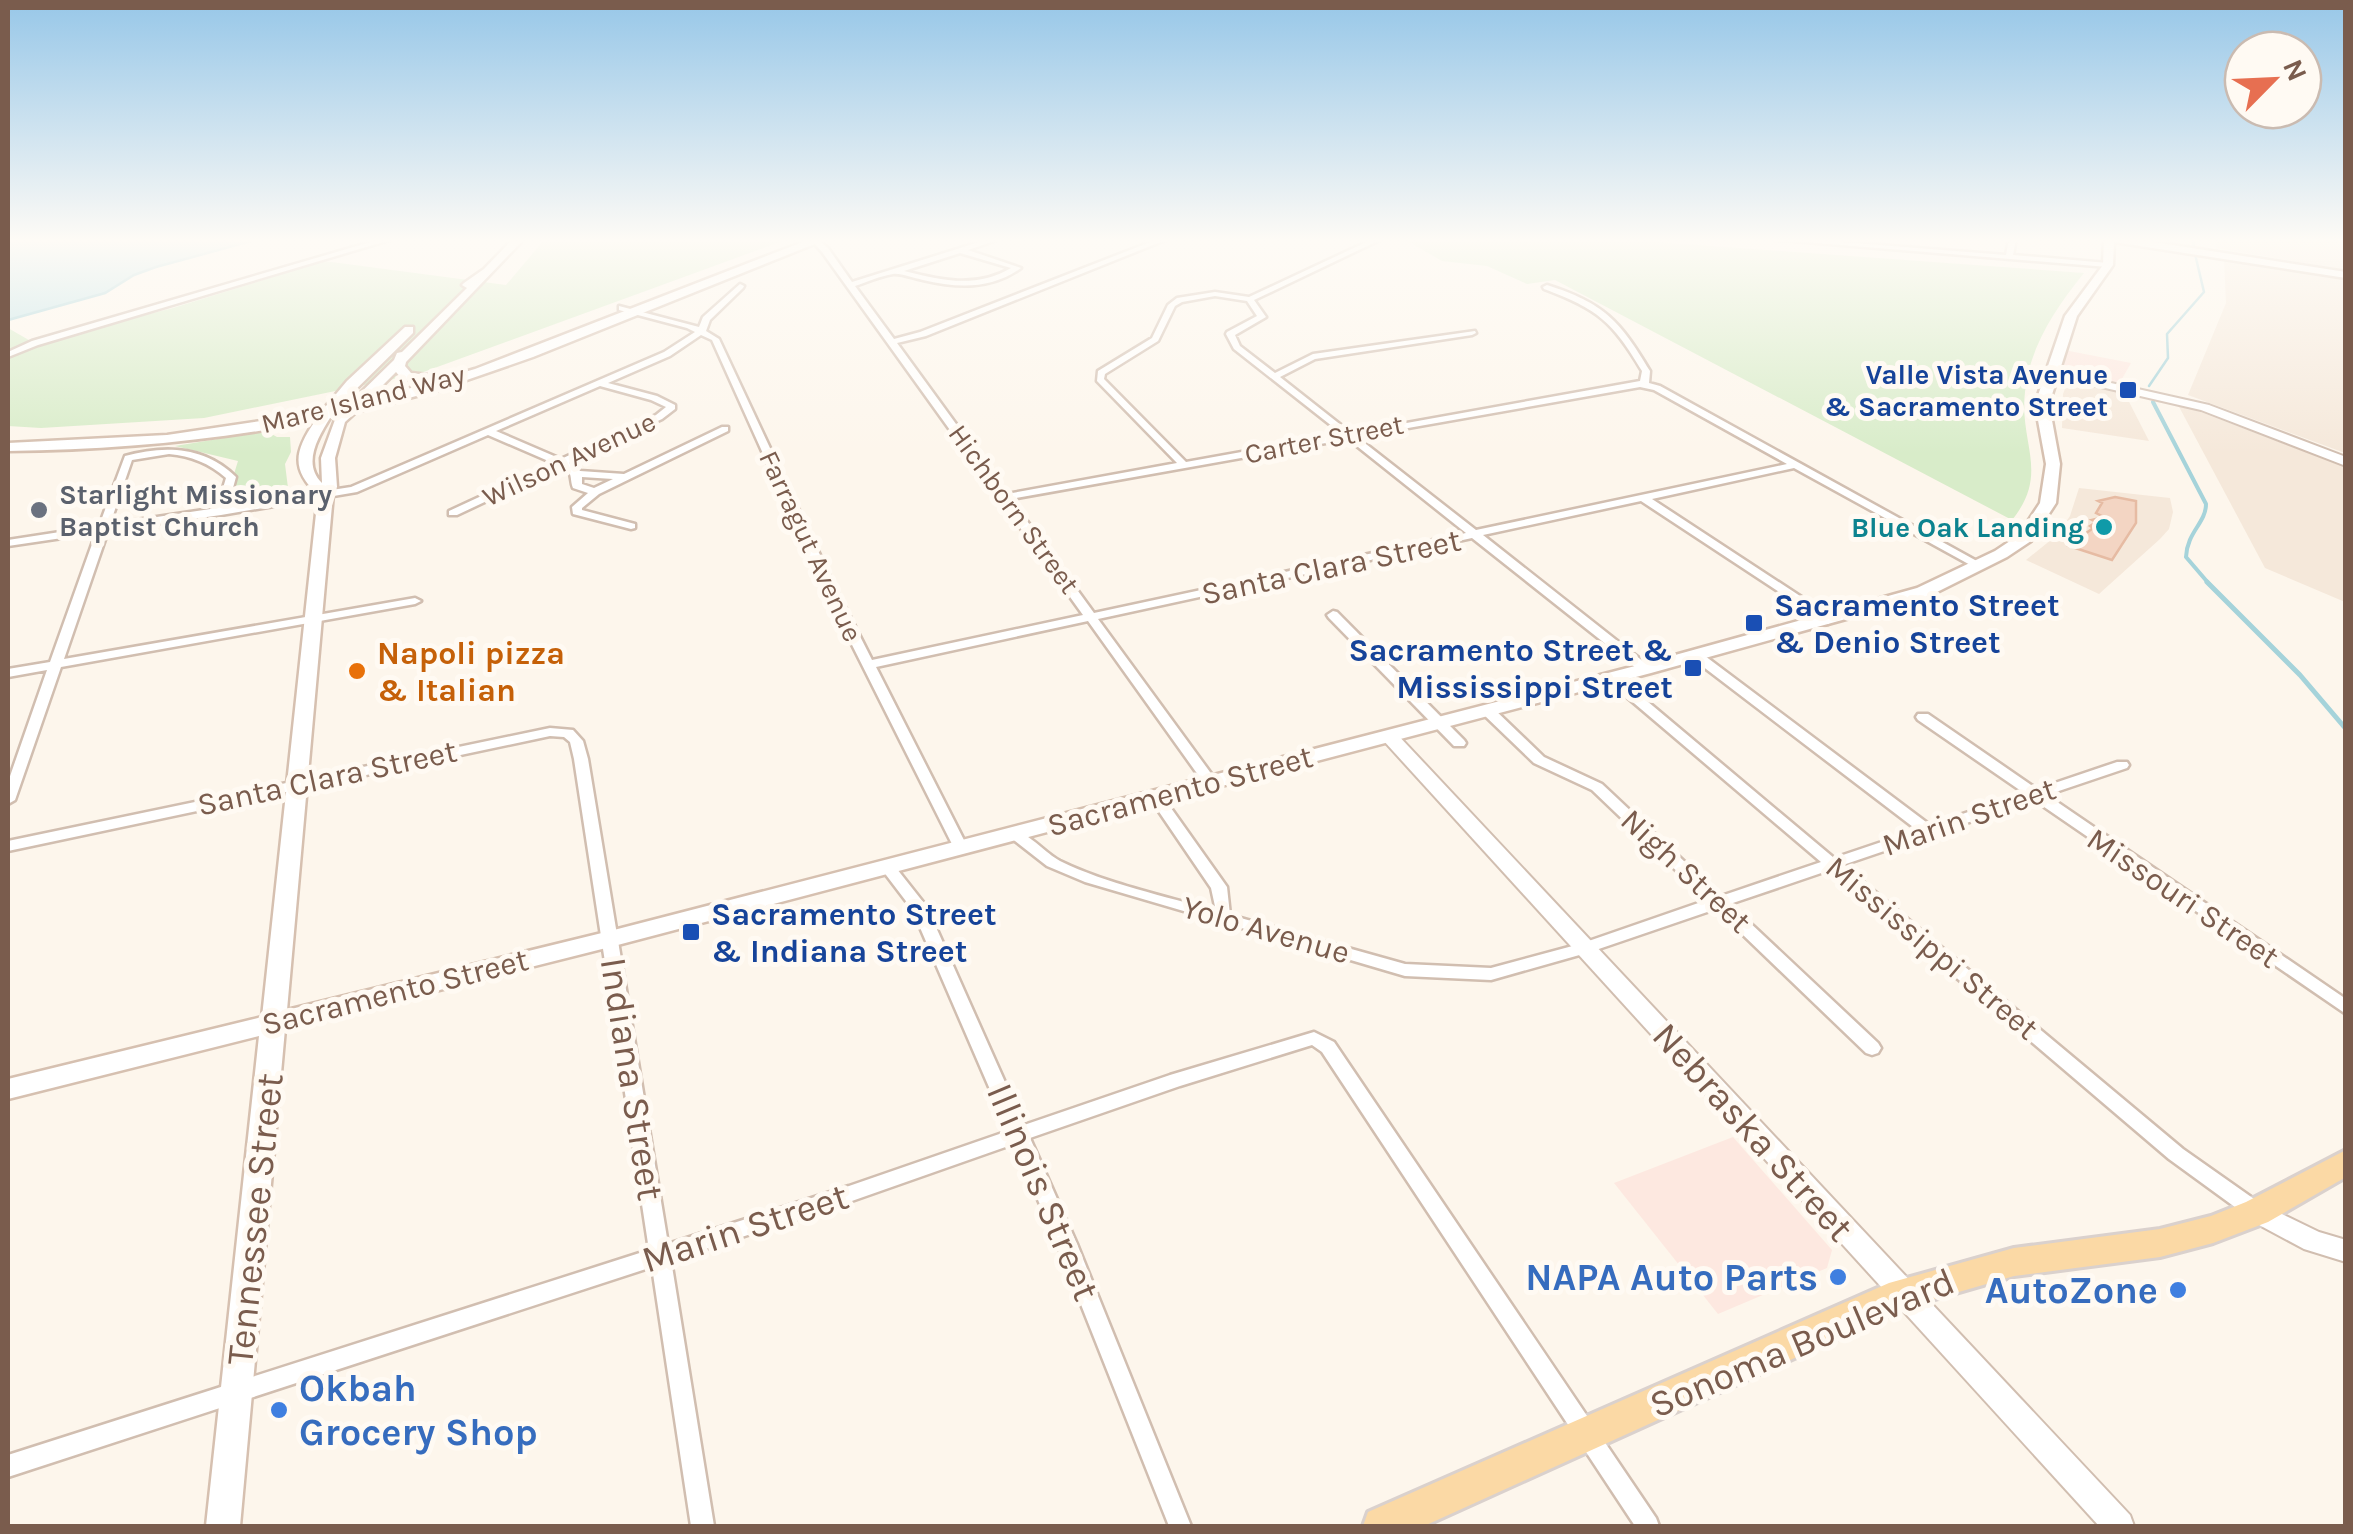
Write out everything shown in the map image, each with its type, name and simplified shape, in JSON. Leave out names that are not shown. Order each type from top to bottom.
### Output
[{"type":"main road","points":[[253,423],[292,429],[308,444],[328,409],[432,311]]},
{"type":"main road","points":[[354,404],[450,311]]},
{"type":"main road","name":"Mare Island Way","points":[[354,404],[627,311]]},
{"type":"main road","name":"Mare Island Way","points":[[8,447],[121,444],[428,389],[628,311]]},
{"type":"main road","name":"Sacramento Street","points":[[8,1089],[898,864],[957,841],[986,841],[1211,783],[1645,670],[1922,592],[2025,538],[2048,503],[2053,464],[2042,404],[2075,311]]},
{"type":"main road","points":[[401,356],[399,367],[406,376],[431,379]]},
{"type":"main road","points":[[253,423],[316,400],[358,379]]},
{"type":"main road","name":"Tennessee Street","points":[[222,1526],[326,494],[330,487],[331,443],[339,421],[354,404]]},
{"type":"main road","name":"Mare Island Way","points":[[8,439],[150,434],[253,423]]},
{"type":"main road","name":"Tennessee Street","points":[[308,444],[306,466],[310,478],[314,488],[326,494]]},
{"type":"main road","name":"Sonoma Boulevard","points":[[1382,1526],[1902,1294],[2014,1262],[2160,1243],[2257,1212],[2346,1162]]},
{"type":"street","points":[[8,355],[35,343],[146,311]]},
{"type":"street","points":[[631,311],[702,331]]},
{"type":"street","name":"Wilson Avenue","points":[[600,384],[667,354],[702,331],[706,319],[716,311]]},
{"type":"street","name":"Hichborn Street","points":[[868,311],[1211,783]]},
{"type":"street","points":[[891,342],[924,334],[983,311]]},
{"type":"street","points":[[1170,311],[1156,339],[1101,373],[1100,379],[1184,466]]},
{"type":"street","points":[[1257,311],[1262,317],[1230,334],[1238,347],[1645,670]]},
{"type":"street","points":[[1600,311],[1624,333],[1646,371],[1644,384],[1978,565]]},
{"type":"street","name":"Farragut Avenue","points":[[702,331],[715,338],[722,350],[749,420],[772,456],[867,665],[957,841]]},
{"type":"street","points":[[1275,376],[1312,357],[1472,332]]},
{"type":"street","points":[[1114,352],[1130,355]]},
{"type":"street","points":[[2053,372],[2205,407],[2346,462]]},
{"type":"street","points":[[8,543],[353,490],[600,384]]},
{"type":"street","name":"Wilson Avenue","points":[[453,513],[659,417],[672,407],[654,398],[600,384]]},
{"type":"street","name":"Carter Street","points":[[1005,498],[1644,384]]},
{"type":"street","points":[[631,526],[577,512],[577,507],[596,492],[724,429]]},
{"type":"street","points":[[488,430],[577,474],[625,477]]},
{"type":"street","points":[[8,800],[128,458],[174,450],[222,467],[231,477],[221,512]]},
{"type":"street","name":"Santa Clara Street","points":[[867,665],[1794,465]]},
{"type":"street","points":[[577,474],[577,486],[596,492]]},
{"type":"street","points":[[1646,499],[1828,620]]},
{"type":"street","points":[[8,673],[414,601]]},
{"type":"street","points":[[1333,615],[1460,743]]},
{"type":"street","points":[[1697,656],[1928,830]]},
{"type":"street","name":"Mississippi Street","points":[[1612,678],[2176,1154],[2257,1212]]},
{"type":"street","name":"Nigh Street","points":[[1488,711],[1538,760],[1597,787],[1872,1048]]},
{"type":"street","name":"Missouri Street","points":[[1924,717],[2346,1008]]},
{"type":"street","name":"Santa Clara Street","points":[[8,846],[550,732],[568,733],[576,741],[589,808]]},
{"type":"street","name":"Nebraska Street","points":[[1389,736],[2119,1526]]},
{"type":"street","name":"Marin Street","points":[[1532,965],[2122,766]]},
{"type":"street","points":[[1156,797],[1219,887],[1224,913],[1220,918]]},
{"type":"street","name":"Indiana Street","points":[[589,808],[703,1526]]},
{"type":"street","name":"Yolo Avenue","points":[[1012,834],[1029,850],[1077,874],[1406,970],[1491,974],[1532,965]]},
{"type":"street","name":"Illinois Street","points":[[898,864],[1068,1244],[1180,1526]]},
{"type":"street","name":"Marin Street","points":[[8,1466],[660,1256],[1176,1080],[1314,1038],[1328,1047],[1587,1435]]},
{"type":"street","points":[[2257,1212],[2313,1240],[2346,1251]]},
{"type":"street","points":[[1587,1435],[1648,1526]]},
{"type":"shaded area","points":[[2223,311],[2345,311],[2345,453],[2188,395]]},
{"type":"shaded area","points":[[2064,350],[2131,363],[2119,384],[2056,371]]},
{"type":"shaded area","points":[[2068,381],[2123,390],[2149,441],[2062,428],[2063,394]]},
{"type":"shaded area","points":[[2177,403],[2345,467],[2345,602],[2265,568]]},
{"type":"shaded area","points":[[2079,488],[2170,498],[2173,512],[2169,529],[2160,539],[2099,594],[2026,560],[2057,535],[2070,516]]},
{"type":"shaded area","points":[[1733,1137],[1832,1250],[1827,1268],[1718,1314],[1614,1183]]},
{"type":"green space","points":[[163,311],[592,311],[418,374],[204,418],[41,428],[8,426],[8,328],[34,343]]},
{"type":"green space","points":[[1613,311],[2056,311],[2038,344],[2028,375],[2024,411],[2031,473],[2023,503],[2012,520]]},
{"type":"green space","points":[[266,431],[277,437],[290,437],[291,452],[285,464],[288,488],[277,494],[225,503],[238,461],[175,446]]},
{"type":"water","points":[[8,311],[42,311],[8,320]]},
{"type":"building","name":"Blue Oak Landing","points":[[2115,497],[2136,501],[2136,523],[2112,560],[2069,546],[2093,528],[2090,526],[2096,522],[2092,520],[2104,517],[2096,513],[2102,503],[2098,501]]},
{"type":"waterway","points":[[2149,386],[2168,358],[2167,334],[2188,311]]},
{"type":"waterway","points":[[2153,402],[2206,504],[2186,557],[2210,585]]},
{"type":"waterway","points":[[2207,582],[2210,585]]},
{"type":"waterway","points":[[2210,585],[2300,675],[2346,729]]},
{"type":"place","name":"Valle Vista Avenue & Sacramento Street","points":[[2128,390]]},
{"type":"place","name":"Starlight Missionary Baptist Church","points":[[39,510]]},
{"type":"place","name":"Blue Oak Landing","points":[[2104,527]]},
{"type":"place","name":"Sacramento Street & Denio Street","points":[[1754,623]]},
{"type":"place","name":"Sacramento Street & Mississippi Street","points":[[1693,668]]},
{"type":"place","name":"Napoli pizza & Italian","points":[[357,671]]},
{"type":"place","name":"Sacramento Street & Indiana Street","points":[[691,932]]},
{"type":"place","name":"NAPA Auto Parts","points":[[1838,1277]]},
{"type":"place","name":"AutoZone","points":[[2178,1290]]},
{"type":"place","name":"Okbah Grocery Shop","points":[[279,1410]]}]
